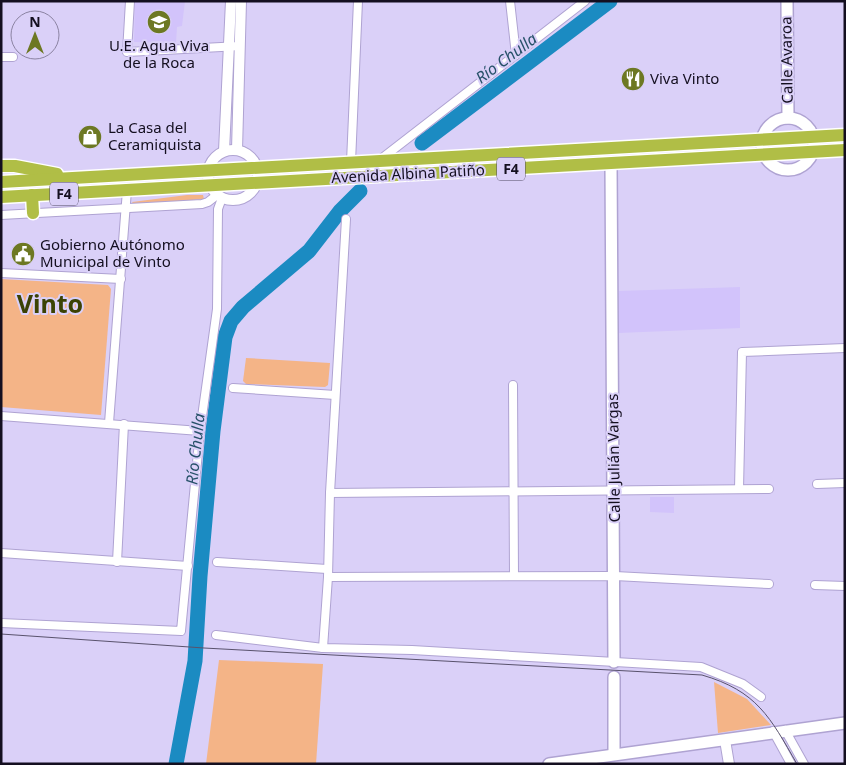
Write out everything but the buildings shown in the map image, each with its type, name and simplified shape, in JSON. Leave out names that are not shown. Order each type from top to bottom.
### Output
[{"type":"highway","name":"Avenida Albina Patiño","points":[[1,182],[845,135]]},
{"type":"highway","name":"Avenida Albina Patiño","points":[[1,197],[127,190],[216,193],[258,182],[845,150]]},
{"type":"highway","points":[[1,166],[15,166],[74,178]]},
{"type":"highway","points":[[32,195],[33,214]]},
{"type":"main road","name":"Calle Avaroa","points":[[787,1],[788,118]]},
{"type":"main road","points":[[764,155],[762,140],[768,126],[781,119],[788,118],[803,123],[812,137],[812,152]]},
{"type":"main road","name":"Calle Julián Vargas","points":[[611,163],[615,576],[614,662]]},
{"type":"main road","name":"Calle Julián Vargas","points":[[614,677],[614,753]]},
{"type":"main road","points":[[549,764],[583,761],[614,753],[845,723]]},
{"type":"street","points":[[130,1],[127,52],[235,47]]},
{"type":"street","points":[[231,1],[235,47],[237,150]]},
{"type":"street","points":[[224,151],[241,1]]},
{"type":"street","points":[[351,162],[358,1]]},
{"type":"street","points":[[510,1],[516,55]]},
{"type":"street","points":[[379,161],[585,1]]},
{"type":"street","points":[[1,623],[181,631],[200,430],[217,309],[218,209],[216,193],[208,170],[214,158],[224,151],[237,150],[249,156],[258,168],[258,182],[252,193],[240,200],[216,193]]},
{"type":"street","points":[[109,423],[127,190]]},
{"type":"street","points":[[1,215],[126,210],[202,204],[208,202],[216,193]]},
{"type":"street","points":[[323,648],[346,219]]},
{"type":"street","points":[[1,273],[121,279]]},
{"type":"street","points":[[738,489],[742,352],[845,348]]},
{"type":"street","points":[[512,385],[514,576]]},
{"type":"street","points":[[234,388],[336,395]]},
{"type":"street","points":[[1,416],[200,430]]},
{"type":"street","points":[[117,562],[124,424]]},
{"type":"street","points":[[817,484],[845,483]]},
{"type":"street","points":[[330,493],[769,489]]},
{"type":"street","points":[[1,553],[188,566]]},
{"type":"street","points":[[217,562],[327,573],[615,576],[769,584]]},
{"type":"street","points":[[815,585],[845,586]]},
{"type":"street","points":[[216,635],[323,648],[412,650],[701,667],[743,684],[761,697]]},
{"type":"street","name":"Calle Julián Vargas","points":[[614,662],[614,677]]},
{"type":"street","points":[[785,730],[804,764]]},
{"type":"street","points":[[773,732],[791,764]]},
{"type":"street","points":[[725,740],[729,764]]},
{"type":"shaded area","name":"U.E. Agua Viva de la Roca","points":[[135,1],[185,1],[182,26],[177,27],[176,43],[134,42]]},
{"type":"shaded area","points":[[187,195],[203,195],[204,199],[134,205],[132,202]]},
{"type":"shaded area","points":[[1,279],[108,285],[111,289],[101,415],[1,407]]},
{"type":"shaded area","points":[[740,287],[740,328],[619,333],[619,291]]},
{"type":"shaded area","points":[[246,358],[330,363],[328,385],[325,387],[246,384],[243,381]]},
{"type":"shaded area","points":[[650,497],[674,497],[674,513],[650,512]]},
{"type":"shaded area","points":[[219,660],[323,664],[316,764],[206,764]]},
{"type":"shaded area","points":[[714,682],[747,699],[771,725],[718,733]]},
{"type":"waterway","name":"Río Chulla","points":[[422,143],[610,1]]},
{"type":"waterway","name":"Río Chulla","points":[[176,764],[195,661],[200,576],[213,431],[225,337],[231,321],[243,307],[309,251],[340,211],[360,191]]},
{"type":"tram line","points":[[1,634],[204,648],[702,675],[721,681],[736,689],[760,708],[770,719],[797,764]]},
{"type":"place","name":"U.E. Agua Viva de la Roca","points":[[159,22]]},
{"type":"place","name":"Viva Vinto","points":[[633,79]]},
{"type":"place","name":"La Casa del Ceramiquista","points":[[90,137]]},
{"type":"place","name":"Gobierno Autónomo Municipal de Vinto","points":[[23,254]]},
{"type":"district","name":"Vinto","points":[[50,304]]}]
